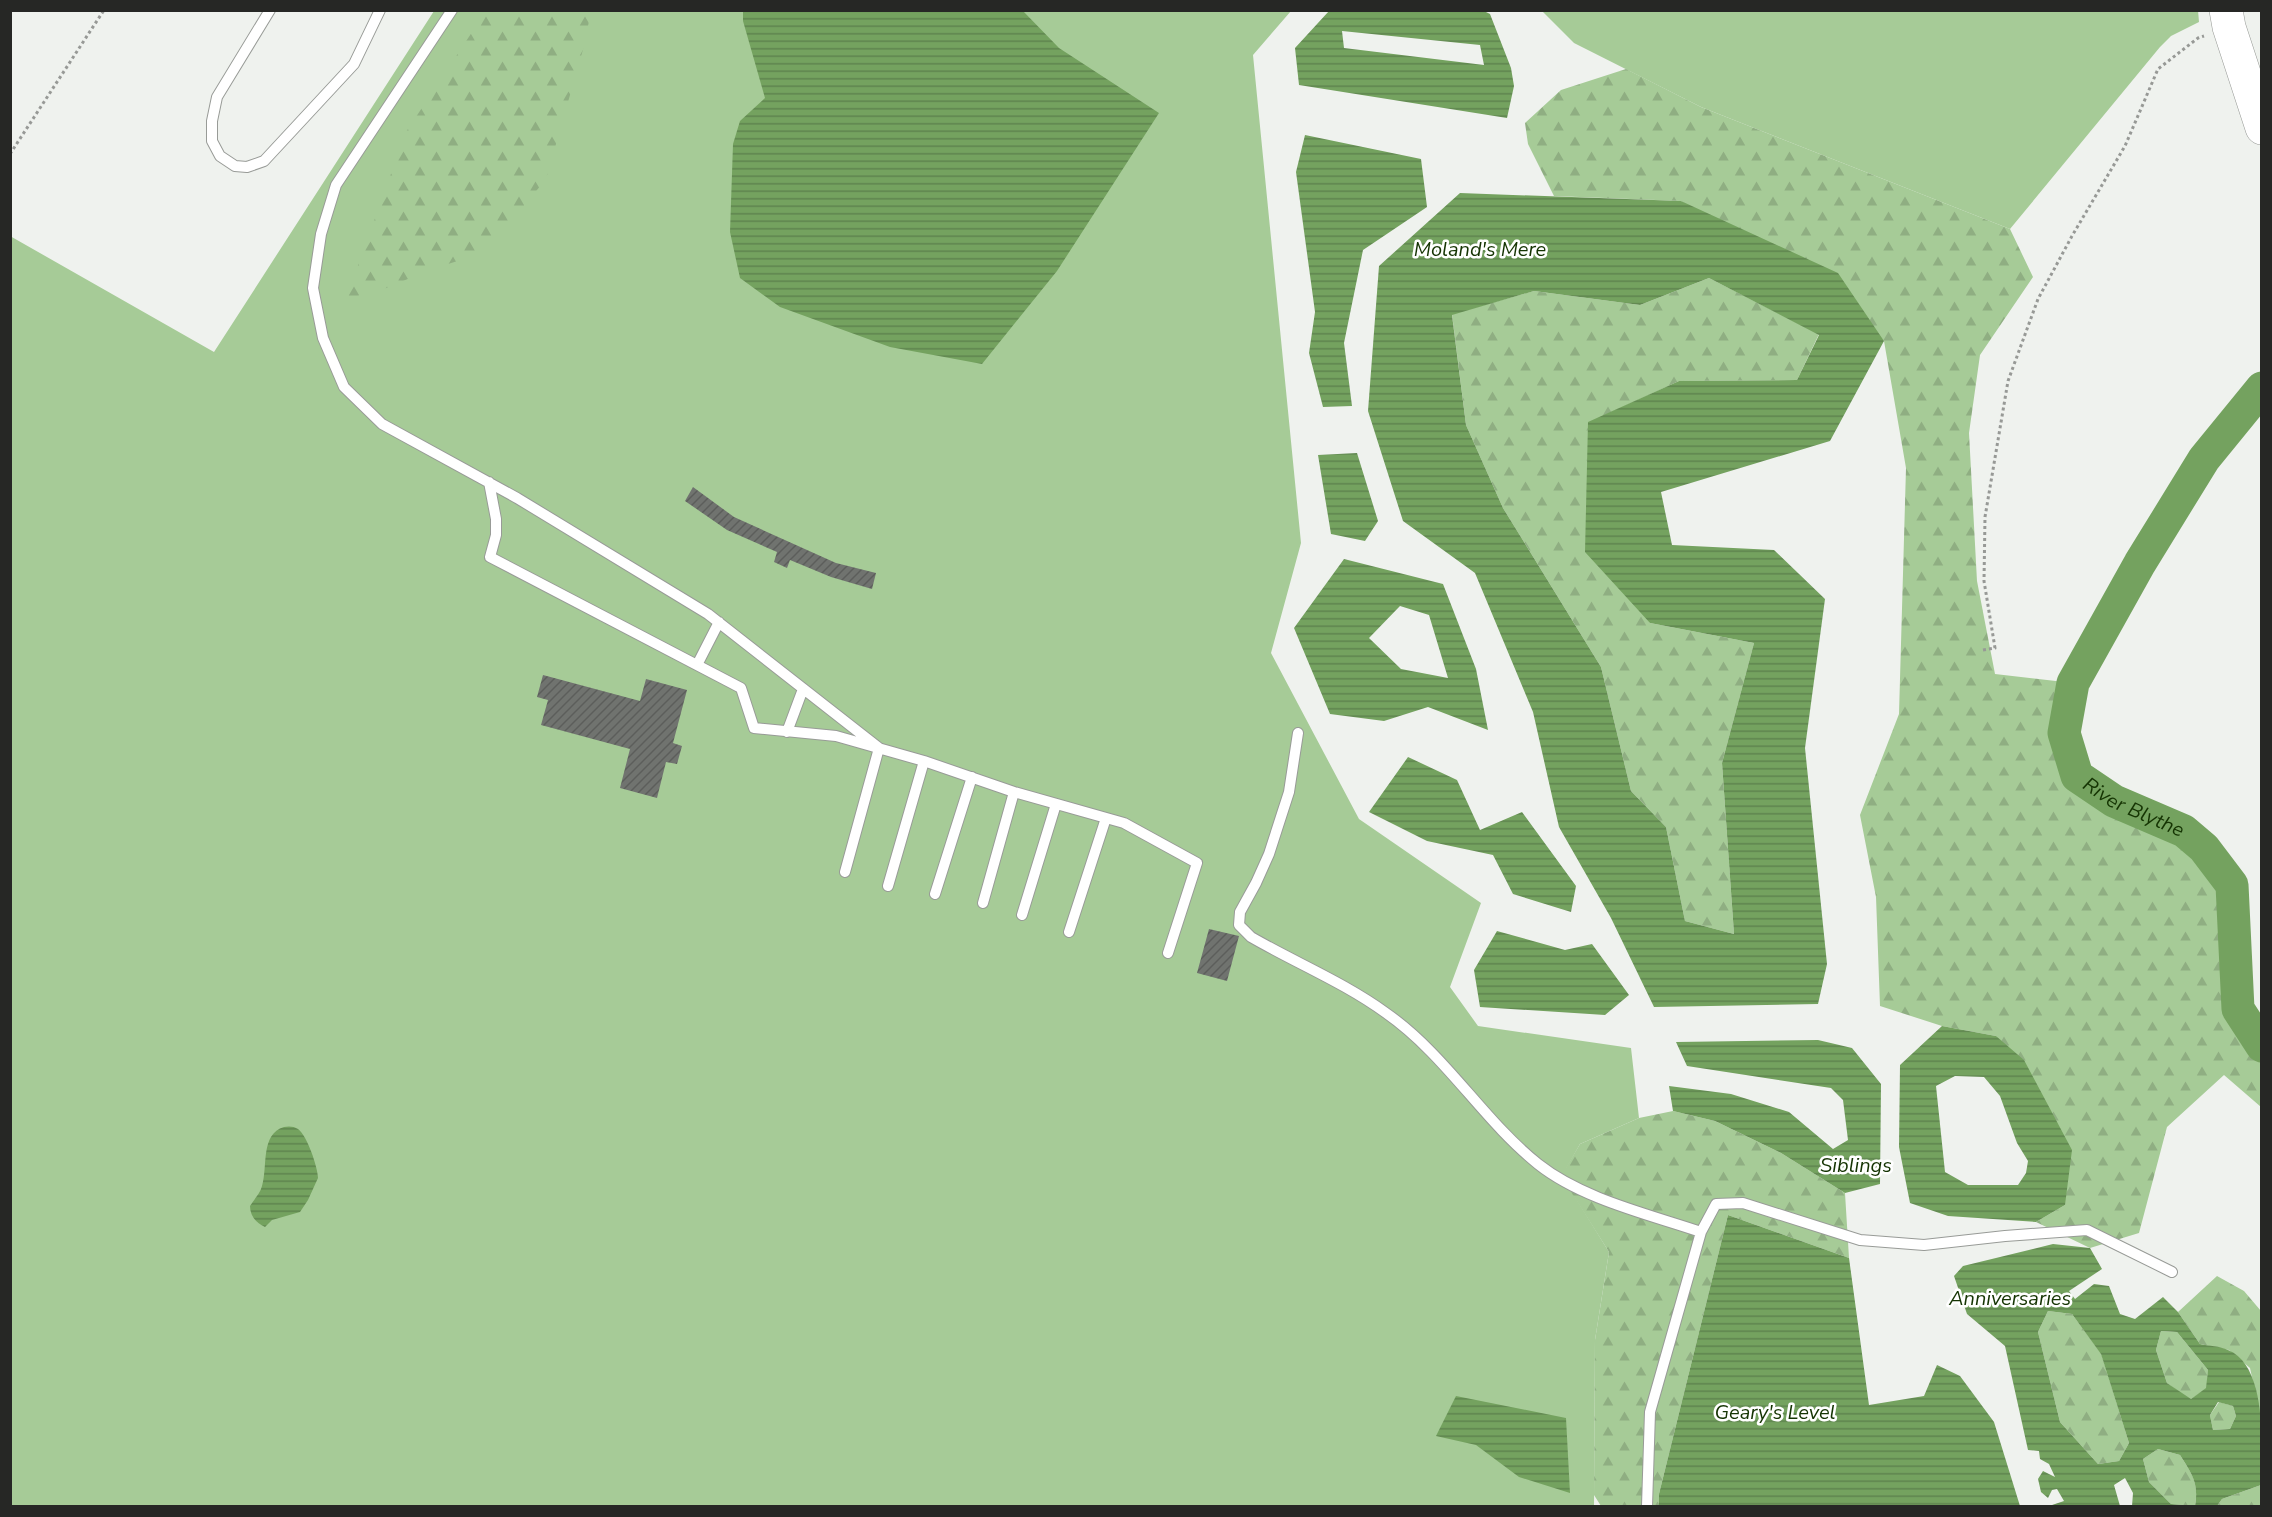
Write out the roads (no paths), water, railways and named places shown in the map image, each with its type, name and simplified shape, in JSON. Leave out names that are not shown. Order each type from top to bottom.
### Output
[{"type":"highway","points":[[2227,19],[2262,128]]},
{"type":"lane","points":[[270,10],[217,97],[212,121],[212,141],[220,156],[235,166],[247,167],[264,161],[338,82],[354,64],[380,10]]},
{"type":"lane","points":[[452,10],[336,185],[321,234],[313,288],[323,338],[344,387],[382,424],[489,482],[719,622],[879,748]]},
{"type":"lane","points":[[489,482],[496,519],[490,557],[741,688],[754,728],[836,736],[924,761],[1014,792],[1124,823],[1197,863],[1168,953]]},
{"type":"lane","points":[[697,665],[719,622]]},
{"type":"lane","points":[[787,732],[803,689]]},
{"type":"lane","points":[[1298,733],[1289,792],[1269,854],[1240,912],[1239,925],[1251,937],[1387,1013],[1443,1061],[1503,1132],[1539,1164],[1565,1182],[1597,1196],[1701,1232]]},
{"type":"lane","points":[[845,872],[879,748]]},
{"type":"lane","points":[[888,886],[924,761]]},
{"type":"lane","points":[[935,894],[972,777]]},
{"type":"lane","points":[[982,903],[1014,792]]},
{"type":"lane","points":[[1022,915],[1056,804]]},
{"type":"lane","points":[[1069,932],[1106,818]]},
{"type":"lane","points":[[1647,1506],[1650,1412],[1701,1232],[1716,1204],[1743,1203],[1860,1240],[1924,1245],[2087,1230],[2172,1272]]},
{"type":"water","points":[[1482,10],[1490,14],[1511,68],[1514,86],[1507,118],[1299,85],[1295,48],[1329,11]],"holes":[[[1342,31],[1480,45],[1484,65],[1344,48]]]},
{"type":"water","points":[[743,11],[1023,11],[1059,48],[1159,113],[1057,271],[982,364],[890,347],[780,307],[740,278],[730,232],[733,144],[740,121],[765,98],[743,21]]},
{"type":"water","points":[[1305,135],[1421,159],[1427,207],[1363,250],[1344,343],[1352,406],[1323,407],[1309,353],[1315,312],[1296,172]]},
{"type":"water","name":"Moland's Mere","points":[[1460,193],[1681,201],[1838,273],[1884,341],[1830,441],[1661,492],[1672,545],[1774,550],[1825,599],[1805,748],[1827,964],[1818,1004],[1654,1007],[1611,918],[1559,827],[1533,712],[1475,573],[1403,521],[1368,411],[1379,266]],"holes":[[[1709,278],[1819,335],[1797,380],[1679,381],[1588,422],[1585,552],[1650,623],[1754,643],[1722,763],[1734,934],[1685,921],[1666,827],[1631,791],[1601,667],[1503,508],[1466,425],[1452,315],[1534,291],[1640,305]]]},
{"type":"water","points":[[1357,453],[1378,521],[1365,541],[1331,534],[1318,455]]},
{"type":"water","points":[[1344,559],[1443,584],[1476,669],[1488,730],[1428,707],[1384,721],[1330,714],[1294,628]],"holes":[[[1400,606],[1429,615],[1448,678],[1401,669],[1369,638]]]},
{"type":"water","points":[[1408,757],[1457,780],[1480,830],[1522,812],[1576,886],[1571,912],[1513,894],[1493,855],[1427,841],[1369,812]]},
{"type":"water","points":[[1497,931],[1565,950],[1592,944],[1629,995],[1605,1015],[1480,1007],[1474,970]]},
{"type":"water","points":[[1942,1026],[1996,1036],[2024,1060],[2072,1150],[2065,1205],[2036,1222],[1948,1216],[1910,1203],[1899,1147],[1900,1065]],"holes":[[[1955,1076],[1984,1077],[2000,1096],[2017,1143],[2028,1161],[2026,1173],[2018,1185],[1968,1185],[1945,1172],[1936,1086]]]},
{"type":"water","name":"Siblings","points":[[1818,1040],[1852,1048],[1881,1084],[1880,1184],[1845,1193],[1781,1153],[1715,1121],[1673,1111],[1669,1086],[1731,1094],[1789,1112],[1833,1149],[1848,1140],[1843,1100],[1831,1088],[1687,1066],[1676,1042]]},
{"type":"water","points":[[284,1127],[295,1127],[305,1138],[318,1178],[300,1212],[272,1220],[265,1227],[254,1219],[250,1206],[262,1186],[266,1152],[271,1136]]},
{"type":"water","name":"Geary's Level","points":[[1728,1215],[1849,1258],[1869,1405],[1924,1396],[1937,1365],[1960,1376],[1994,1422],[2020,1506],[1659,1506],[1659,1494]]},
{"type":"water","name":"Anniversaries","points":[[2053,1244],[2090,1248],[2102,1269],[2069,1291],[2075,1299],[2094,1284],[2109,1286],[2120,1314],[2135,1319],[2163,1297],[2178,1312],[2200,1344],[2228,1350],[2241,1359],[2250,1373],[2260,1410],[2261,1485],[2222,1499],[2217,1506],[2195,1506],[2132,1506],[2133,1493],[2125,1478],[2114,1485],[2120,1506],[2049,1506],[2064,1501],[2057,1489],[2052,1490],[2048,1498],[2041,1492],[2038,1479],[2043,1471],[2055,1477],[2049,1464],[2040,1459],[2039,1451],[2028,1450],[2005,1346],[1967,1314],[1954,1276],[1963,1266]],"holes":[[[2048,1311],[2072,1314],[2101,1354],[2129,1443],[2119,1461],[2098,1464],[2060,1422],[2038,1332]],[[2161,1331],[2177,1332],[2208,1370],[2206,1388],[2191,1399],[2167,1383],[2156,1350]],[[2218,1402],[2233,1406],[2236,1416],[2230,1429],[2213,1430],[2210,1415]],[[2158,1449],[2180,1455],[2195,1485],[2195,1506],[2171,1504],[2149,1482],[2143,1459]]]},
{"type":"water","points":[[1456,1396],[1566,1418],[1570,1493],[1519,1477],[1476,1445],[1436,1436]]},
{"type":"waterway","name":"River Blythe","points":[[2262,388],[2204,459],[2140,563],[2073,683],[2064,733],[2077,776],[2114,801],[2184,831],[2204,848],[2232,885],[2238,1009],[2262,1046]]}]
